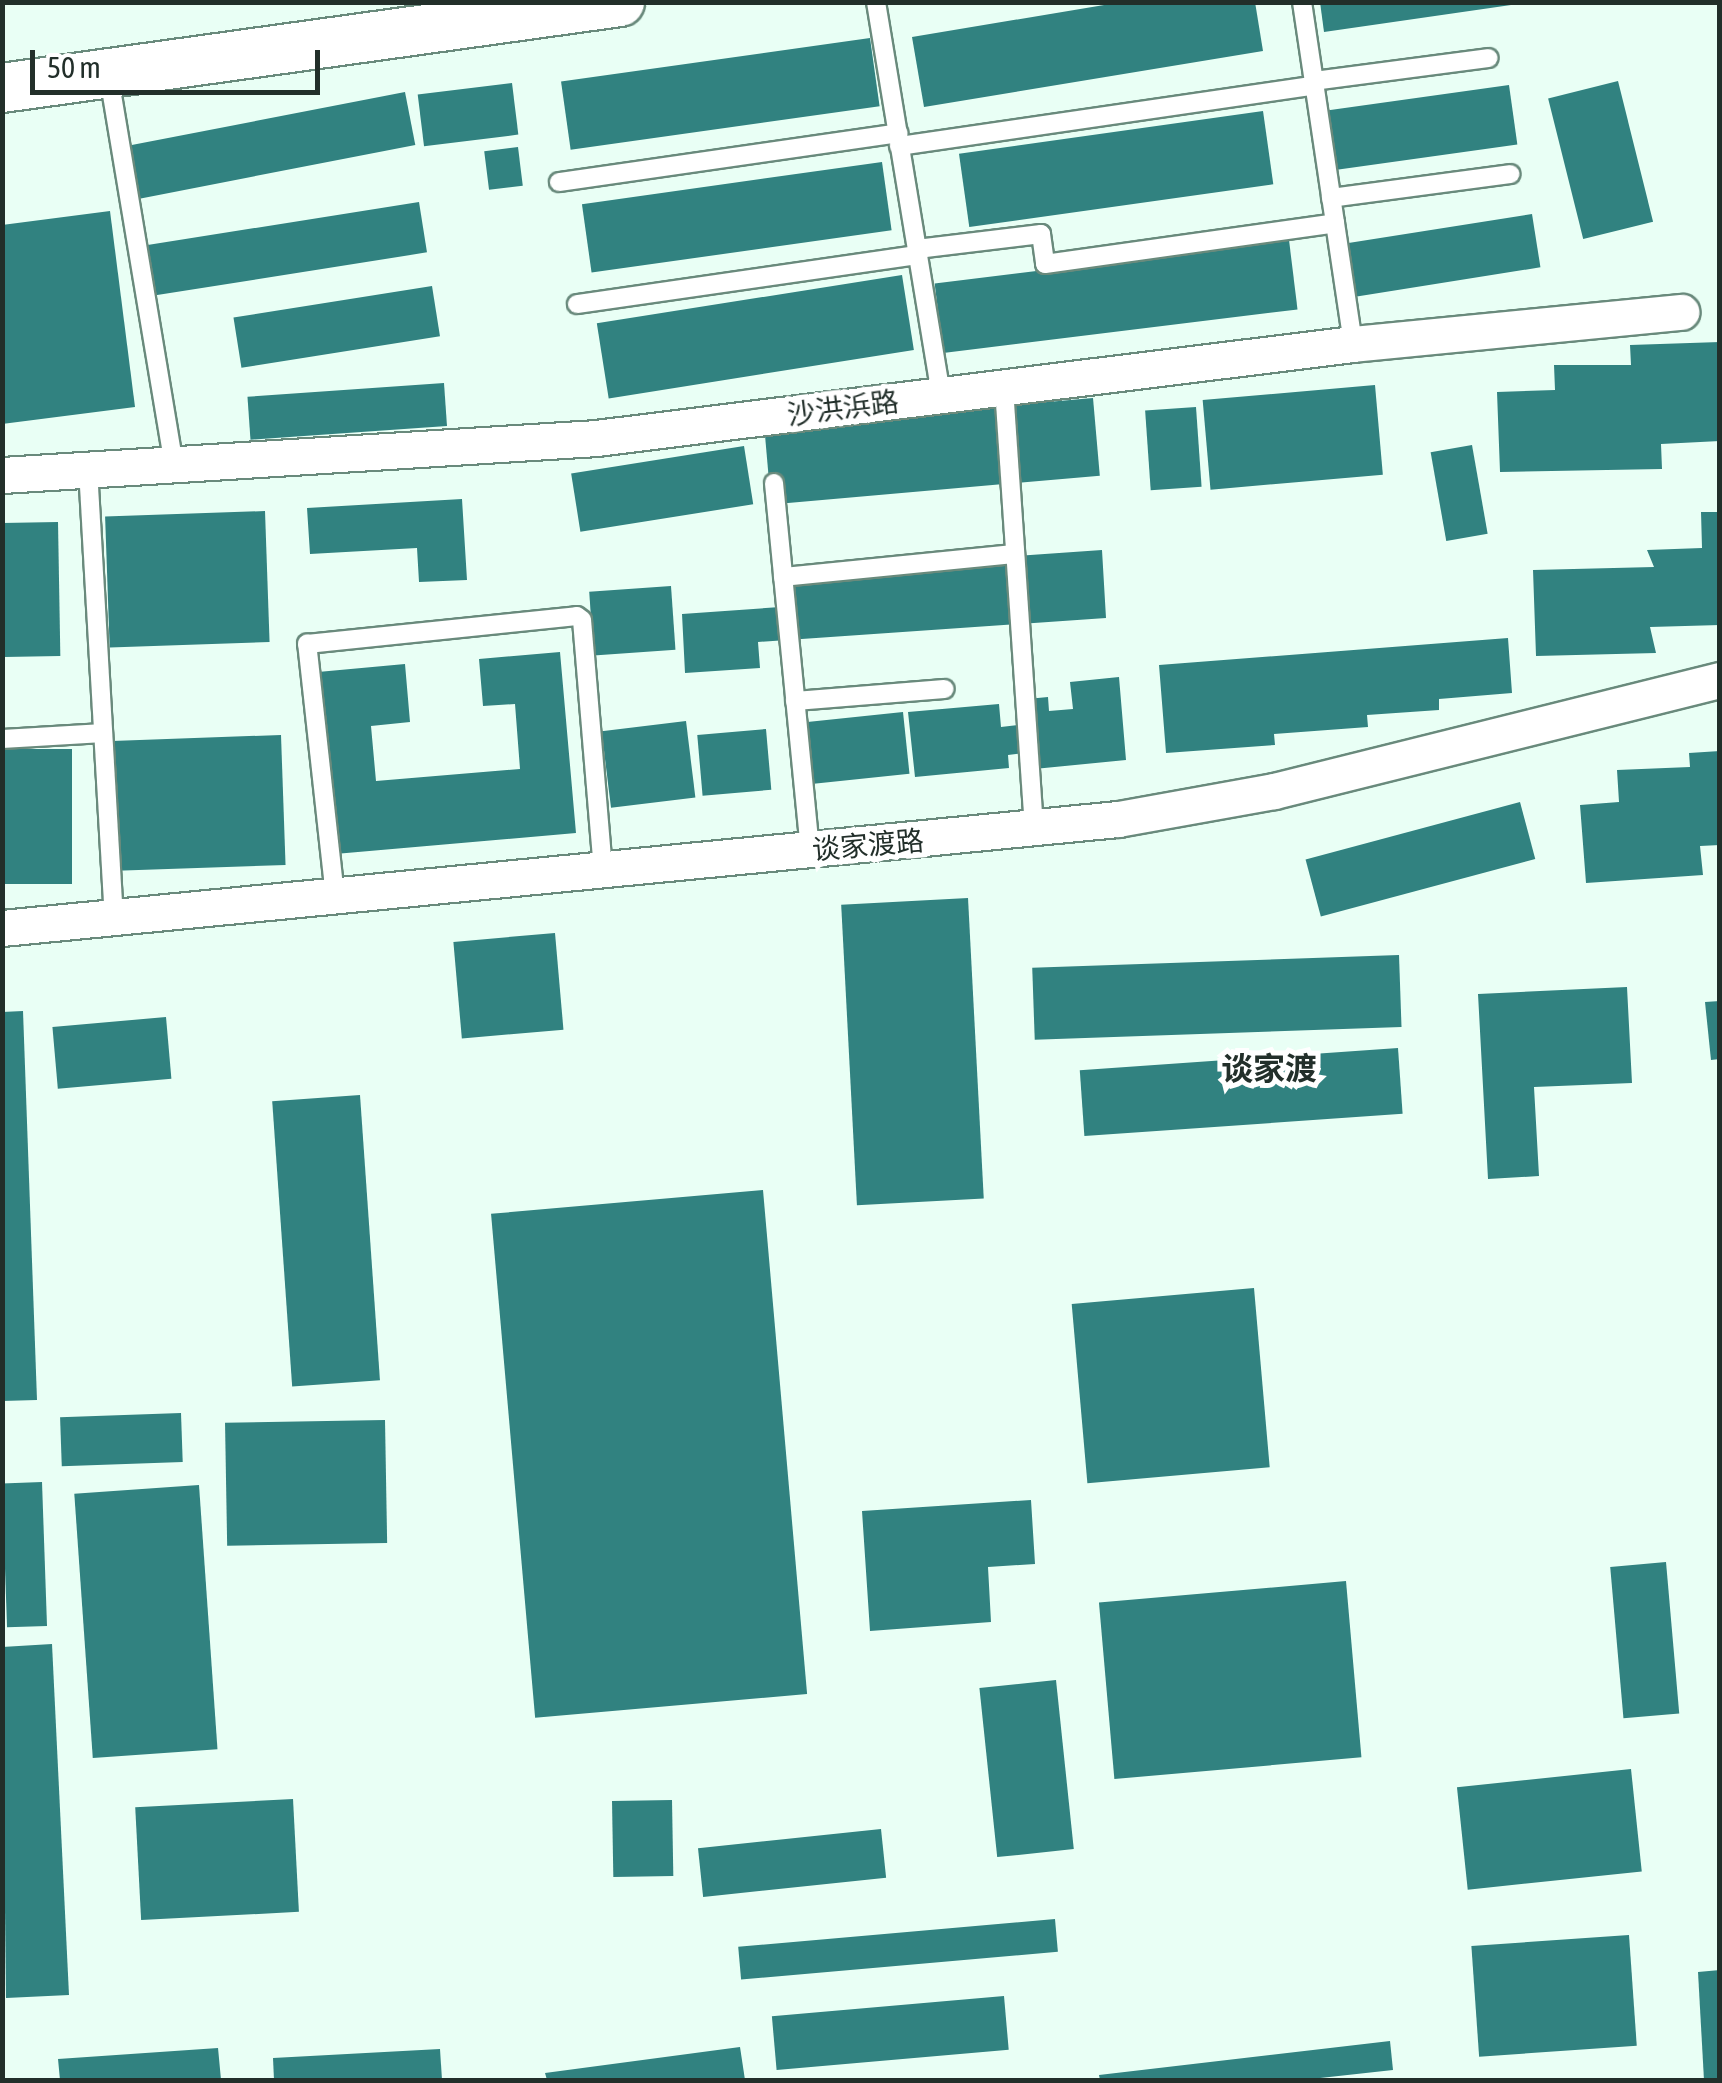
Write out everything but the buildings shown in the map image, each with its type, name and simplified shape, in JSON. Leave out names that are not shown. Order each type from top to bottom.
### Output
[{"type":"main road","points":[[2,88],[620,2]]},
{"type":"street","name":"沙洪浜路","points":[[2,475],[596,438],[1353,344],[1681,312]]},
{"type":"street","name":"谈家渡路","points":[[2,928],[1034,829],[1274,791],[1720,680]]},
{"type":"lane","points":[[876,2],[941,396]]},
{"type":"lane","points":[[1302,2],[1353,344]]},
{"type":"lane","points":[[559,182],[899,140],[1488,58]]},
{"type":"lane","points":[[109,76],[174,464]]},
{"type":"lane","points":[[1331,198],[1510,174]]},
{"type":"lane","points":[[577,304],[1041,234],[1045,264],[1335,224]]},
{"type":"lane","points":[[1004,388],[1034,829]]},
{"type":"lane","points":[[88,469],[114,918]]},
{"type":"lane","points":[[774,482],[810,851]]},
{"type":"lane","points":[[783,577],[1015,554]]},
{"type":"lane","points":[[335,896],[307,644],[576,616],[582,620],[602,870]]},
{"type":"lane","points":[[795,701],[945,689]]},
{"type":"lane","points":[[2,739],[103,733]]},
{"type":"district","name":"谈家渡","points":[[1269,1069]]}]
